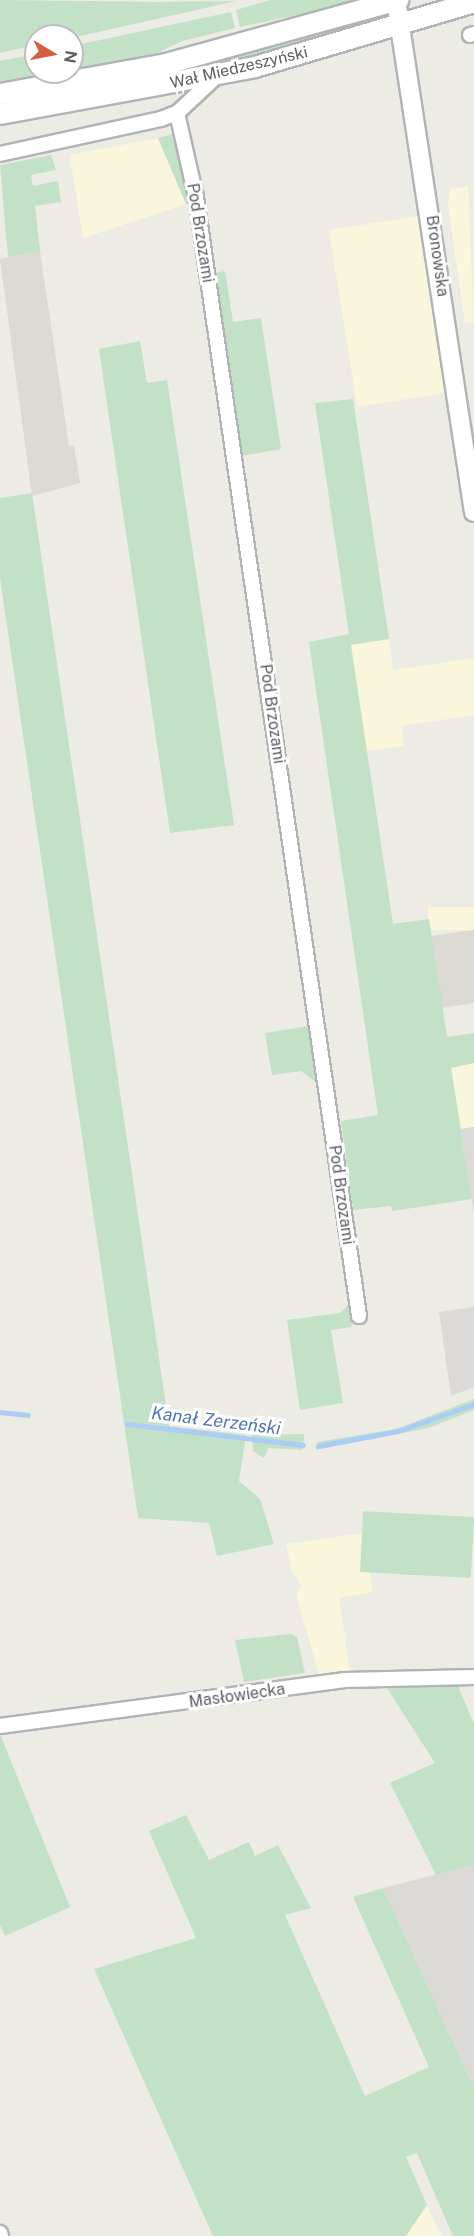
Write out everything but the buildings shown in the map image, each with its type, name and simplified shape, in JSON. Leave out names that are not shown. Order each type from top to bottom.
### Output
[{"type":"main road","name":"Wał Miedzeszyński","points":[[0,94],[166,64],[397,0]]},
{"type":"main road","name":"Wał Miedzeszyński","points":[[0,114],[218,75],[404,27],[474,2]]},
{"type":"street","name":"Bronowska","points":[[397,0],[404,27],[474,512]]},
{"type":"street","points":[[0,154],[177,113],[218,75]]},
{"type":"street","name":"Pod Brzozami","points":[[177,113],[197,206],[359,1317]]},
{"type":"street","name":"Masłowiecka","points":[[0,1726],[345,1680],[474,1677]]},
{"type":"shaded area","points":[[158,138],[186,204],[83,238],[70,155]]},
{"type":"shaded area","points":[[468,186],[474,322],[465,323],[448,204],[450,189]]},
{"type":"shaded area","points":[[418,216],[446,393],[357,407],[329,230]]},
{"type":"shaded area","points":[[40,251],[69,446],[74,446],[80,483],[32,496],[0,259]]},
{"type":"shaded area","points":[[389,639],[393,670],[474,658],[474,715],[402,726],[404,746],[366,751],[350,644]]},
{"type":"shaded area","points":[[428,907],[474,907],[474,930],[428,930]]},
{"type":"shaded area","points":[[474,930],[474,1003],[442,1008],[431,936]]},
{"type":"shaded area","points":[[474,1063],[474,1127],[461,1129],[451,1067]]},
{"type":"shaded area","points":[[474,1127],[474,1213],[461,1129]]},
{"type":"shaded area","points":[[474,1307],[474,1387],[451,1396],[439,1312]]},
{"type":"shaded area","points":[[364,1533],[373,1592],[339,1598],[350,1672],[319,1674],[296,1594],[302,1586],[292,1572],[286,1544]]},
{"type":"shaded area","points":[[474,1865],[474,2088],[383,1888]]},
{"type":"shaded area","points":[[427,2205],[441,2236],[406,2236]]},
{"type":"green space","points":[[0,0],[236,1],[84,35],[84,24],[24,24],[24,48],[0,53]]},
{"type":"green space","points":[[271,0],[366,0],[240,27],[236,10]]},
{"type":"green space","points":[[231,12],[235,28],[182,41],[149,57],[84,70],[84,43]]},
{"type":"green space","points":[[343,28],[345,34],[217,66],[216,62]]},
{"type":"green space","points":[[24,56],[24,81],[0,85],[0,61]]},
{"type":"green space","points":[[173,134],[191,203],[186,204],[158,138]]},
{"type":"green space","points":[[51,155],[56,170],[31,175],[33,186],[58,181],[61,202],[35,206],[40,251],[8,257],[0,165]]},
{"type":"green space","points":[[225,271],[233,322],[261,318],[281,449],[241,456],[215,273]]},
{"type":"green space","points":[[140,341],[147,383],[167,380],[234,825],[170,833],[99,349]]},
{"type":"green space","points":[[353,399],[389,639],[351,645],[393,924],[429,919],[447,1037],[474,1033],[474,1063],[451,1068],[472,1199],[392,1211],[391,1206],[353,1210],[341,1121],[378,1115],[309,642],[349,634],[315,403]]},
{"type":"green space","points":[[32,493],[169,1426],[246,1435],[239,1481],[260,1499],[274,1544],[217,1556],[209,1523],[138,1518],[0,578],[0,498]]},
{"type":"green space","points":[[309,1026],[317,1083],[301,1071],[272,1075],[265,1033]]},
{"type":"green space","points":[[349,1304],[352,1327],[331,1330],[343,1403],[300,1410],[287,1320],[340,1313]]},
{"type":"green space","points":[[474,1399],[474,1410],[428,1428],[316,1450],[318,1442],[396,1429]]},
{"type":"green space","points":[[304,1434],[303,1450],[268,1448],[264,1458],[253,1451],[252,1435]]},
{"type":"green space","points":[[363,1511],[474,1517],[471,1578],[360,1572]]},
{"type":"green space","points":[[291,1634],[297,1637],[305,1673],[244,1682],[235,1640]]},
{"type":"green space","points":[[457,1684],[474,1724],[474,1865],[436,1875],[390,1783],[435,1763],[385,1685]]},
{"type":"green space","points":[[0,1734],[70,1907],[5,1936],[0,1925]]},
{"type":"green space","points":[[186,1815],[209,1860],[249,1842],[255,1856],[278,1845],[311,1908],[285,1915],[365,2096],[429,2067],[353,1897],[383,1888],[474,2088],[474,2236],[453,2236],[417,2153],[406,2157],[427,2205],[406,2236],[213,2236],[94,1969],[196,1938],[149,1831]]},
{"type":"waterway","name":"Kanał Zerzeński","points":[[318,1446],[398,1431],[474,1404]]},
{"type":"waterway","name":"Kanał Zerzeński","points":[[0,1412],[28,1415]]},
{"type":"waterway","name":"Kanał Zerzeński","points":[[127,1424],[303,1445]]}]
